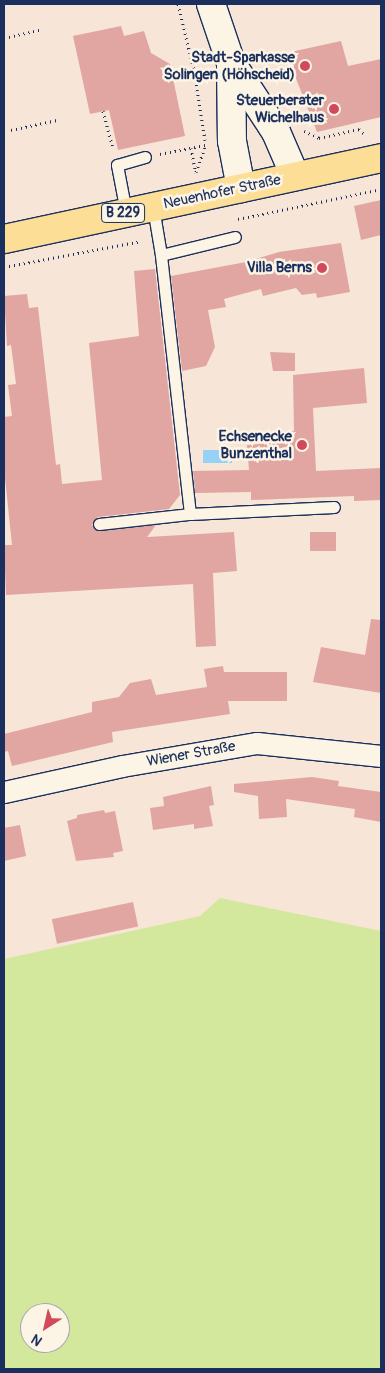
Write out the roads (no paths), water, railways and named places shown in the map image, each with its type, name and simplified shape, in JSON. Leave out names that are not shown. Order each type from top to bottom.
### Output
[{"type":"main road","points":[[211,4],[231,63],[276,132],[294,176]]},
{"type":"main road","points":[[231,63],[232,141],[241,188]]},
{"type":"main road","name":"Neuenhofer Straße","points":[[4,238],[294,176],[378,146]]},
{"type":"street","name":"Wiener Straße","points":[[4,792],[122,766],[257,743],[381,756]]},
{"type":"lane","points":[[126,213],[117,165],[145,158]]},
{"type":"lane","points":[[153,207],[161,255],[190,514]]},
{"type":"lane","points":[[161,255],[235,238]]},
{"type":"lane","points":[[99,524],[190,514],[334,507]]},
{"type":"water","points":[[203,450],[232,450],[232,463],[203,463]]},
{"type":"place","name":"Stadt-Sparkasse Solingen (Höhscheid)","points":[[305,66]]},
{"type":"place","name":"Steuerberater Wichelhaus","points":[[334,109]]},
{"type":"place","name":"Villa Berns","points":[[322,268]]},
{"type":"place","name":"Echsenecke Bunzenthal","points":[[302,445]]}]
